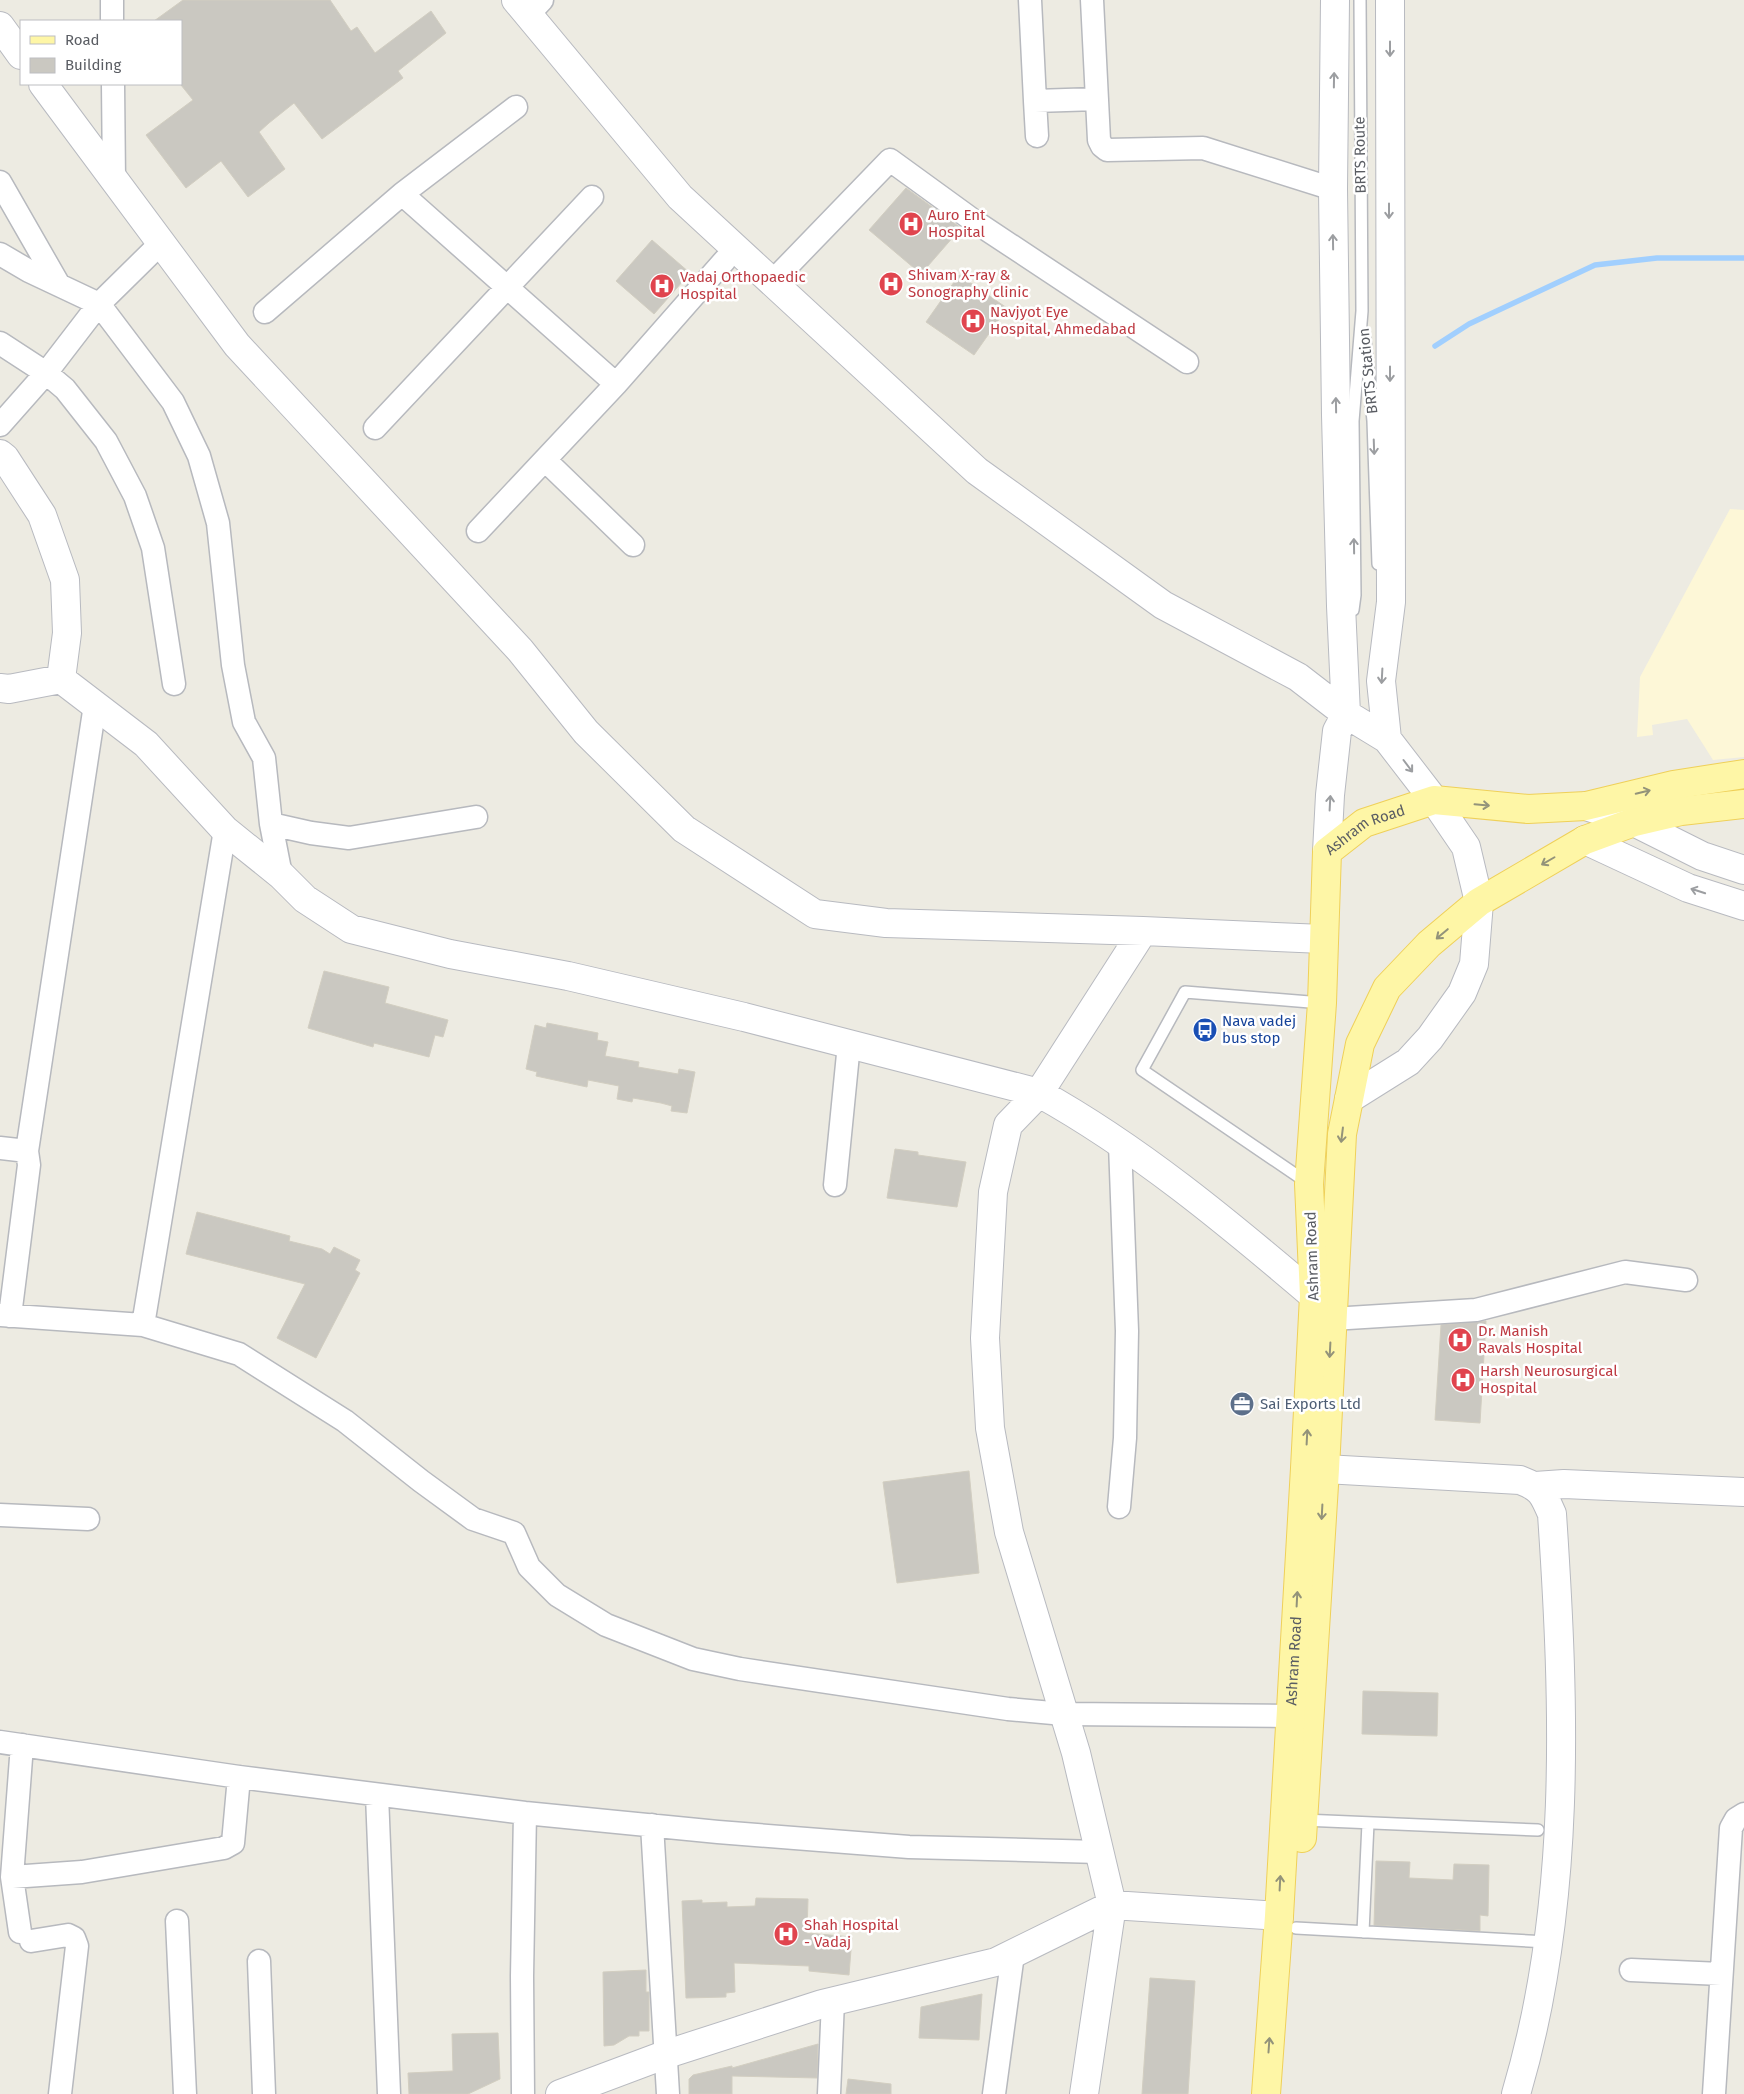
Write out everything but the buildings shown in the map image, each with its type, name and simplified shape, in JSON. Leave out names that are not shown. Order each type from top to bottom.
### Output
[{"type":"main road","points":[[495,0],[669,208],[967,483],[1155,618],[1291,690],[1342,722],[1387,739],[1434,800],[1466,847],[1479,902],[1474,964],[1462,993],[1430,1038],[1408,1062],[1349,1098]]},
{"type":"main road","points":[[1327,852],[1330,795],[1342,722],[1345,666],[1340,596],[1333,189],[1335,0]]},
{"type":"main road","points":[[1387,739],[1381,681],[1391,602],[1390,0]]},
{"type":"main road","points":[[529,5],[680,197],[977,471],[1163,605],[1298,677],[1342,722]]},
{"type":"main road","points":[[0,26],[20,53]]},
{"type":"main road","points":[[44,85],[238,345],[520,650],[586,732],[684,830],[815,914],[886,923],[1323,939]]},
{"type":"main road","points":[[0,454],[5,458],[42,514],[65,580],[67,633],[61,680]]},
{"type":"main road","points":[[0,688],[9,689],[61,680],[146,744],[225,830],[281,875],[305,899],[350,928],[450,954],[568,976],[744,1016],[1039,1092],[1082,1117],[1222,1218],[1314,1296]]},
{"type":"main road","name":"Ashram Road","points":[[1284,2094],[1290,1716],[1314,1296],[1310,1184],[1322,1003],[1327,852],[1364,823],[1434,800],[1528,809],[1586,806],[1673,784],[1744,774]]},
{"type":"main road","name":"Ashram Road","points":[[1266,2094],[1287,1922],[1303,1820],[1325,1469],[1342,1134],[1360,1044],[1387,988],[1429,944],[1479,902],[1584,840],[1634,822],[1681,811],[1744,804]]},
{"type":"main road","points":[[1586,806],[1634,822],[1702,856],[1744,870]]},
{"type":"main road","points":[[1584,840],[1688,888],[1744,906]]},
{"type":"main road","points":[[1084,2094],[1112,1905],[1076,1753],[1009,1532],[990,1428],[985,1338],[993,1192],[1008,1125],[1039,1092],[1143,931]]},
{"type":"main road","points":[[1325,1469],[1500,1477],[1520,1480],[1535,1486],[1564,1484],[1744,1492]]},
{"type":"main road","points":[[1516,2094],[1530,2048],[1548,1942],[1558,1838],[1561,1766],[1560,1633],[1552,1514],[1545,1497],[1535,1486]]},
{"type":"main road","points":[[560,2094],[667,2054],[833,2001],[996,1962],[1112,1905],[1287,1922]]},
{"type":"street","points":[[112,0],[112,20]]},
{"type":"street","points":[[1030,0],[1037,136]]},
{"type":"street","points":[[1092,0],[1099,140],[1107,150],[1203,148],[1333,189]]},
{"type":"street","points":[[113,85],[114,181]]},
{"type":"street","points":[[1035,102],[1097,99]]},
{"type":"street","points":[[265,312],[402,194],[516,107]]},
{"type":"street","points":[[772,282],[890,160],[974,221],[1187,362]]},
{"type":"street","points":[[0,182],[59,285]]},
{"type":"street","points":[[402,194],[616,384]]},
{"type":"street","points":[[374,428],[592,197]]},
{"type":"street","points":[[0,425],[46,373],[99,304],[162,242]]},
{"type":"street","points":[[0,254],[99,304],[173,402],[199,456],[218,523],[233,665],[244,722],[264,758],[270,824],[281,875]]},
{"type":"street","points":[[478,531],[616,384],[725,260]]},
{"type":"street","points":[[0,343],[46,373],[65,388],[106,441],[135,496],[153,548],[174,684]]},
{"type":"street","points":[[545,460],[633,545]]},
{"type":"street","points":[[94,705],[27,1151],[29,1165],[5,1315],[143,1324],[239,1354],[345,1421],[420,1481],[473,1519],[514,1533],[529,1567],[557,1595],[606,1625],[693,1659],[740,1669],[1008,1709],[1064,1714],[1290,1716]]},
{"type":"street","points":[[270,824],[311,833],[349,838],[476,817]]},
{"type":"street","points":[[143,1324],[225,830]]},
{"type":"street","points":[[835,1185],[849,1044]]},
{"type":"street","points":[[1119,1507],[1125,1438],[1127,1331],[1120,1144]]},
{"type":"street","points":[[0,1148],[27,1151]]},
{"type":"street","points":[[1332,1319],[1476,1310],[1625,1272],[1686,1280]]},
{"type":"street","points":[[0,1515],[88,1520]]},
{"type":"street","points":[[0,1742],[239,1777],[525,1813],[908,1847],[1100,1852]]},
{"type":"street","points":[[22,1746],[12,1878],[26,1936],[68,1935],[74,1938],[77,1946],[60,2094]]},
{"type":"street","points":[[12,1878],[82,1872],[224,1848],[233,1843],[239,1777]]},
{"type":"street","points":[[377,1795],[389,2094]]},
{"type":"street","points":[[523,2094],[522,1976],[525,1813]]},
{"type":"street","points":[[1714,2094],[1731,1828],[1736,1819],[1744,1814]]},
{"type":"street","points":[[652,1825],[668,2094]]},
{"type":"street","points":[[177,1921],[184,2094]]},
{"type":"street","points":[[994,2094],[1013,1954]]},
{"type":"street","points":[[259,1961],[264,2094]]},
{"type":"street","points":[[1631,1970],[1721,1974]]},
{"type":"street","points":[[829,2094],[833,2001]]},
{"type":"lane","name":"BRTS Route","points":[[1360,0],[1362,311]]},
{"type":"lane","name":"BRTS Station","points":[[1362,311],[1373,421],[1378,577]]},
{"type":"lane","name":"BRTS Station","points":[[1345,666],[1355,595],[1353,420],[1362,311]]},
{"type":"lane","points":[[1380,605],[1384,648]]},
{"type":"lane","points":[[1310,1184],[1142,1070],[1185,992],[1322,1003]]},
{"type":"lane","points":[[1303,1820],[1538,1830]]},
{"type":"lane","points":[[1363,1932],[1368,1823]]},
{"type":"lane","points":[[1287,1922],[1363,1932],[1548,1942]]},
{"type":"shaded area","points":[[1730,509],[1744,510],[1744,757],[1713,760],[1687,719],[1652,725],[1653,735],[1637,737],[1640,677]]},
{"type":"waterway","points":[[1435,346],[1469,324],[1595,265],[1657,258],[1744,258]]},
{"type":"place","name":"Auro Ent Hospital","points":[[911,224]]},
{"type":"place","name":"Shivam X-ray & Sonography clinic","points":[[891,284]]},
{"type":"place","name":"Vadaj Orthopaedic Hospital","points":[[662,286]]},
{"type":"place","name":"Navjyot Eye Hospital, Ahmedabad","points":[[973,321]]},
{"type":"place","name":"Nava vadej bus stop","points":[[1205,1030]]},
{"type":"place","name":"Dr. Manish Ravals Hospital","points":[[1460,1340]]},
{"type":"place","name":"Harsh Neurosurgical Hospital","points":[[1463,1380]]},
{"type":"place","name":"Sai Exports Ltd","points":[[1242,1404]]},
{"type":"place","name":"Shah Hospital - Vadaj","points":[[786,1934]]}]
